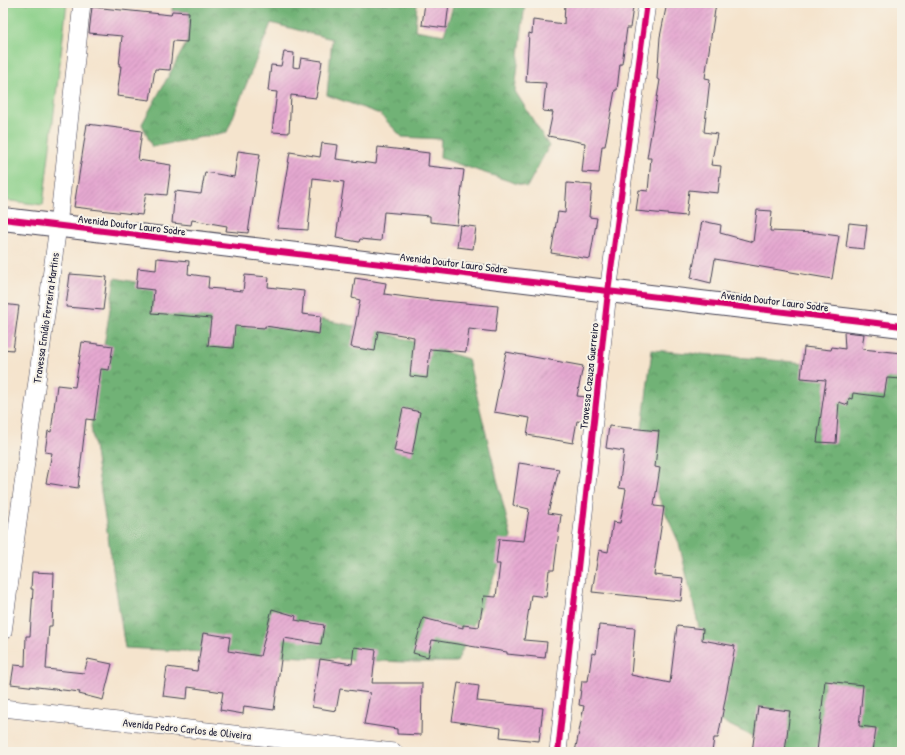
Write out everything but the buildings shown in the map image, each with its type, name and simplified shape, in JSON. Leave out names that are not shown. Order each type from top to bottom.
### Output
[{"type":"street","name":"Travessa Emídio Ferreira Martins","points":[[3,632],[58,226],[82,3]]},
{"type":"street","name":"Travessa Cazuza Guerreiro","points":[[558,752],[608,292],[647,3]]},
{"type":"street","name":"Avenida Doutor Lauro Sodre","points":[[3,220],[902,326]]},
{"type":"street","name":"Avenida Pedro Carlos de Oliveira","points":[[3,708],[394,752]]},
{"type":"green space","points":[[3,3],[67,3],[43,205],[3,200]]},
{"type":"green space","points":[[173,3],[417,3],[415,30],[444,35],[454,3],[525,3],[515,91],[549,146],[527,187],[440,158],[441,139],[402,137],[380,114],[327,95],[332,39],[271,23],[227,132],[152,147],[142,124],[187,42],[189,12],[172,11]]},
{"type":"green space","points":[[115,278],[379,331],[468,359],[511,537],[457,662],[402,662],[125,648],[91,426]]},
{"type":"green space","points":[[652,350],[902,371],[902,752],[785,752],[721,721],[679,543],[639,453]]},
{"type":"cycle path","points":[[558,752],[608,292],[647,3]]},
{"type":"cycle path","points":[[3,219],[902,326]]}]
